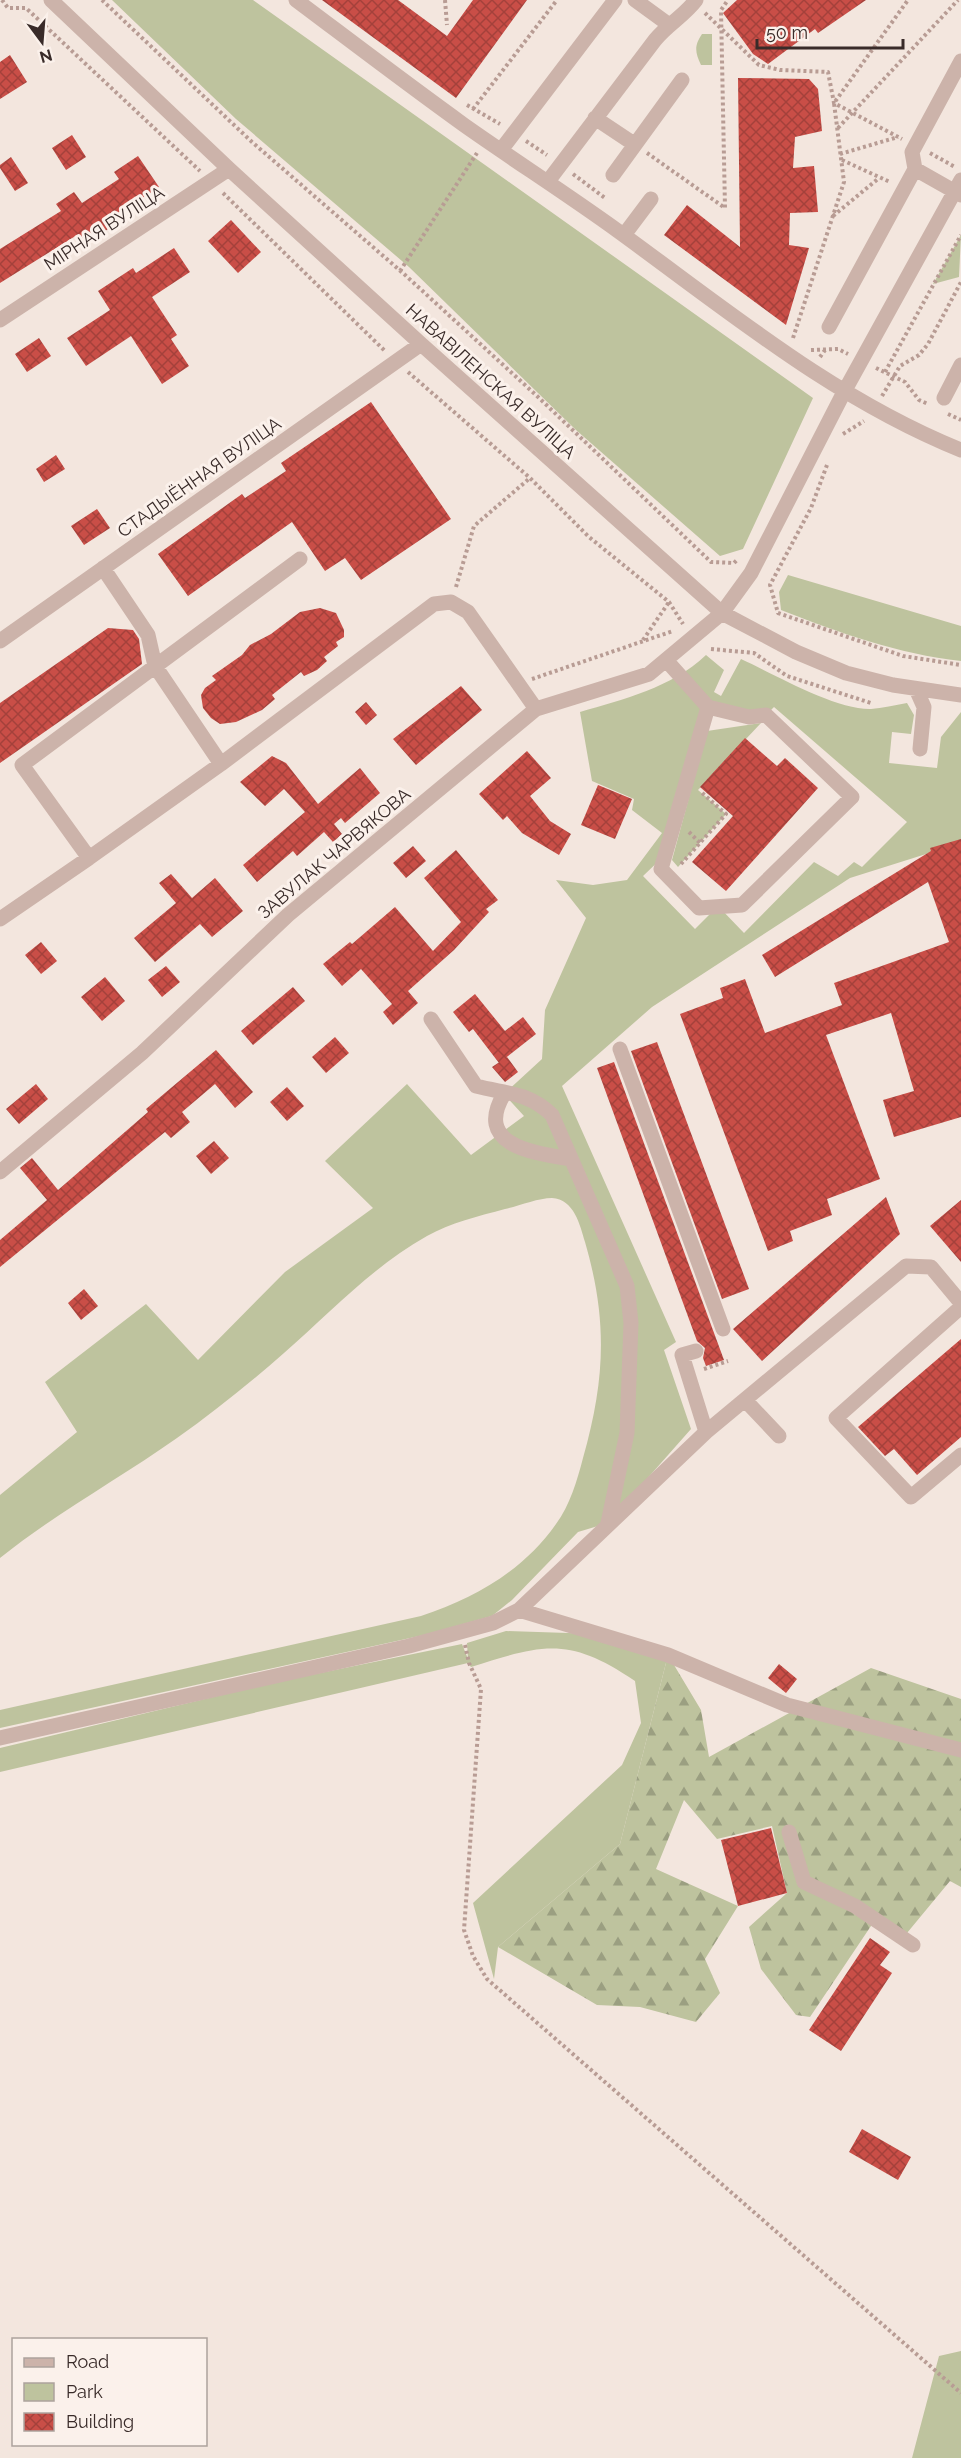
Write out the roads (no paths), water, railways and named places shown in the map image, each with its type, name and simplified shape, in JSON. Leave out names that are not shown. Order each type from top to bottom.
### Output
[{"type":"street","name":"НАВАВІЛЕНСКАЯ ВУЛІЦА","points":[[51,0],[421,345],[722,613],[796,652],[846,673],[916,689],[961,695]]},
{"type":"street","points":[[296,0],[462,123],[549,180],[812,371],[844,392],[930,437],[961,450]]},
{"type":"street","points":[[501,150],[615,0]]},
{"type":"street","points":[[635,0],[668,24]]},
{"type":"street","points":[[549,180],[668,24],[686,15],[696,3]]},
{"type":"street","points":[[829,327],[915,169],[912,152],[961,61]]},
{"type":"street","points":[[613,175],[682,80]]},
{"type":"street","points":[[595,118],[634,144]]},
{"type":"street","name":"МІРНАЯ ВУЛІЦА","points":[[0,320],[230,169]]},
{"type":"street","points":[[915,169],[959,189]]},
{"type":"street","name":"ЗАВУЛАК ЧАРВЯКОВА","points":[[0,1172],[142,1053],[288,915],[536,709],[649,674],[722,613],[752,573],[844,392],[959,189]]},
{"type":"street","points":[[624,235],[651,199]]},
{"type":"street","name":"СТАДЫЁННАЯ ВУЛІЦА","points":[[0,641],[421,345]]},
{"type":"street","points":[[942,406],[961,365]]},
{"type":"street","points":[[89,858],[22,765],[300,559]]},
{"type":"street","points":[[103,568],[148,634],[155,666],[221,764]]},
{"type":"street","points":[[0,919],[221,764],[434,604],[451,602],[468,612],[536,709]]},
{"type":"street","points":[[666,660],[708,707],[749,717],[766,715],[852,797],[742,905],[699,908],[661,869],[708,707]]},
{"type":"street","points":[[916,689],[924,707],[920,749]]},
{"type":"street","points":[[431,1019],[476,1086],[504,1094],[525,1095],[539,1102],[552,1115],[627,1286],[631,1323],[627,1433],[608,1523]]},
{"type":"street","points":[[620,1049],[723,1329]]},
{"type":"street","points":[[504,1094],[495,1109],[497,1128],[513,1146],[571,1159]]},
{"type":"street","points":[[0,1738],[462,1633],[493,1623],[519,1610],[706,1432],[906,1266],[931,1268],[961,1305],[836,1418],[911,1497],[961,1455]]},
{"type":"street","points":[[696,1351],[682,1355],[706,1432]]},
{"type":"street","points":[[745,1400],[779,1436]]},
{"type":"street","points":[[519,1610],[668,1655],[787,1705],[961,1750]]},
{"type":"street","points":[[789,1832],[804,1882],[855,1906],[913,1945]]}]
